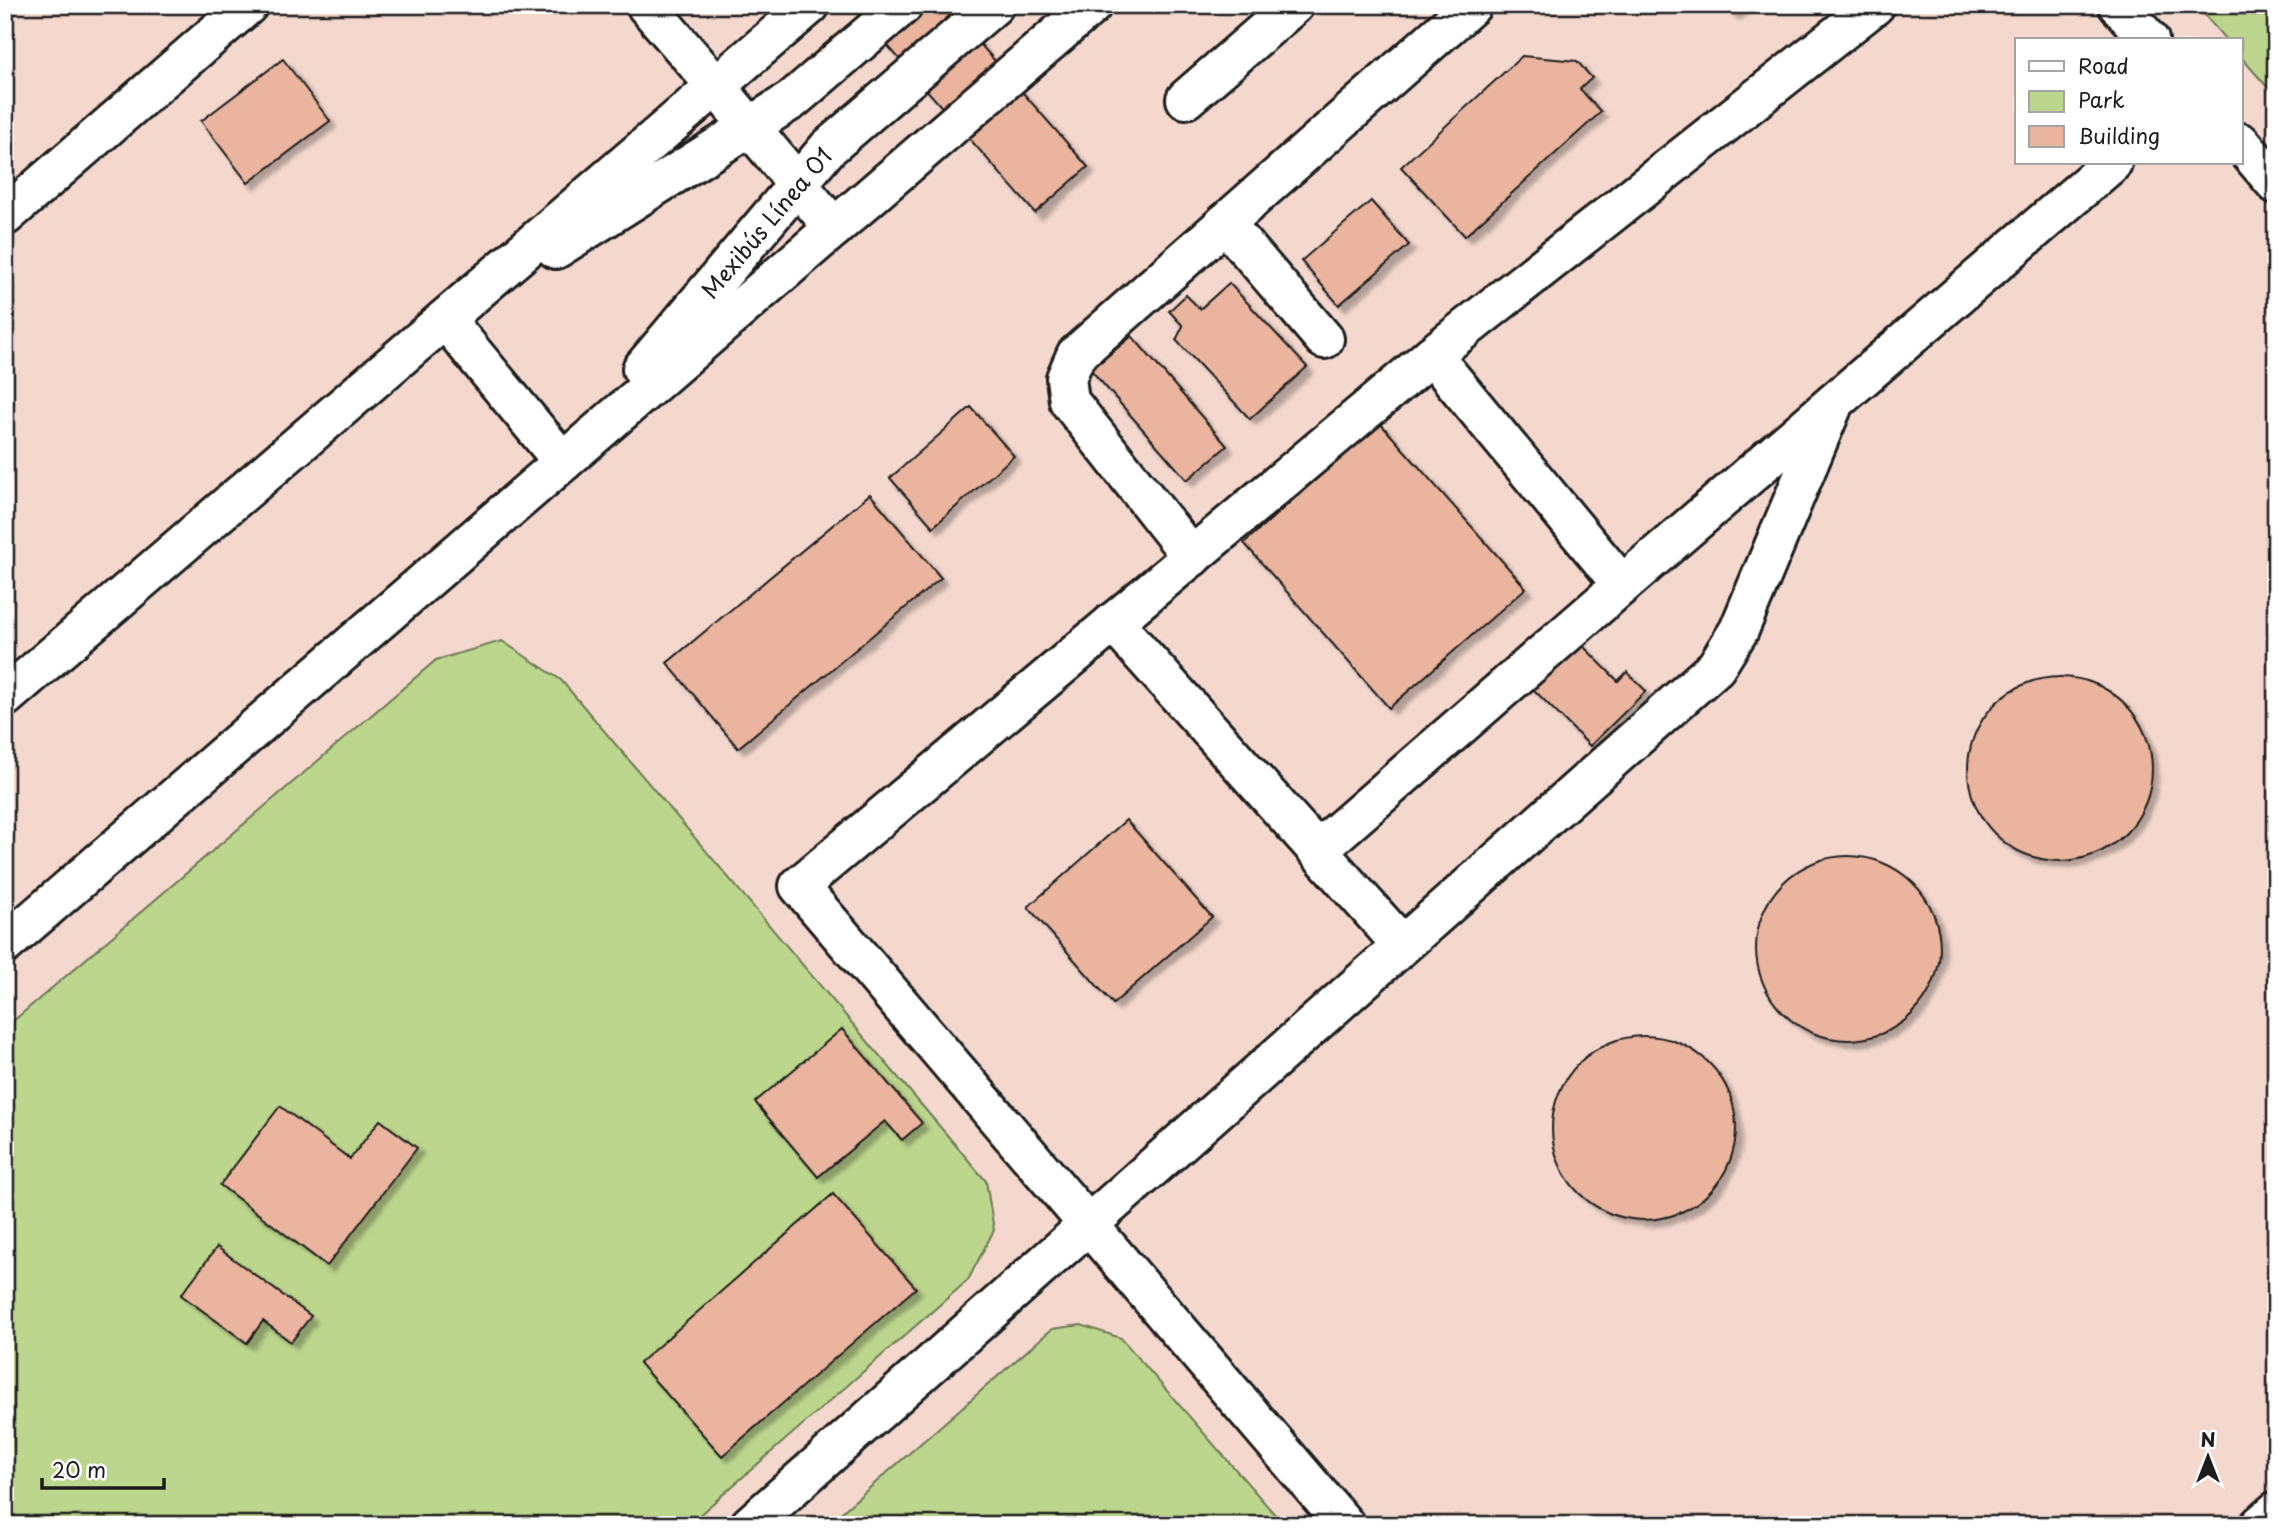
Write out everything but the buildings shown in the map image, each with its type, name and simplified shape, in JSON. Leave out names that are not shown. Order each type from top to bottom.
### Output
[{"type":"street","points":[[5,216],[248,5]]},
{"type":"street","points":[[646,5],[834,228]]},
{"type":"street","points":[[5,697],[810,5]]},
{"type":"street","points":[[445,319],[792,100],[903,5]]},
{"type":"street","name":"Mexibús Línea 01","points":[[564,462],[828,148],[994,5]]},
{"type":"street","points":[[5,944],[1092,5]]},
{"type":"street","points":[[1186,99],[1294,5]]},
{"type":"street","points":[[1192,557],[1069,401],[1066,378],[1076,355],[1472,5]]},
{"type":"street","points":[[1345,1525],[799,886],[1432,355],[1875,5]]},
{"type":"street","points":[[2118,5],[2148,38]]},
{"type":"street","points":[[2242,145],[2276,184]]},
{"type":"street","points":[[1316,848],[1328,841],[2111,164]]},
{"type":"street","points":[[1225,222],[1324,339]]},
{"type":"street","points":[[445,319],[564,462]]},
{"type":"street","points":[[1432,355],[1622,584]]},
{"type":"street","points":[[750,1525],[1716,667],[1739,630],[1833,405]]},
{"type":"street","points":[[1113,622],[1402,945]]},
{"type":"street","points":[[2260,1525],[2276,1511]]},
{"type":"shaded area","points":[[5,5],[2276,5],[2276,1525],[5,1525]]},
{"type":"green space","points":[[2196,5],[2276,5],[2276,97],[2242,58],[2242,38],[2224,38]]},
{"type":"green space","points":[[502,641],[561,680],[986,1181],[994,1230],[968,1280],[688,1525],[5,1525],[5,1028],[436,660]]},
{"type":"green space","points":[[1081,1325],[1121,1338],[1284,1525],[827,1525],[1052,1329]]}]
